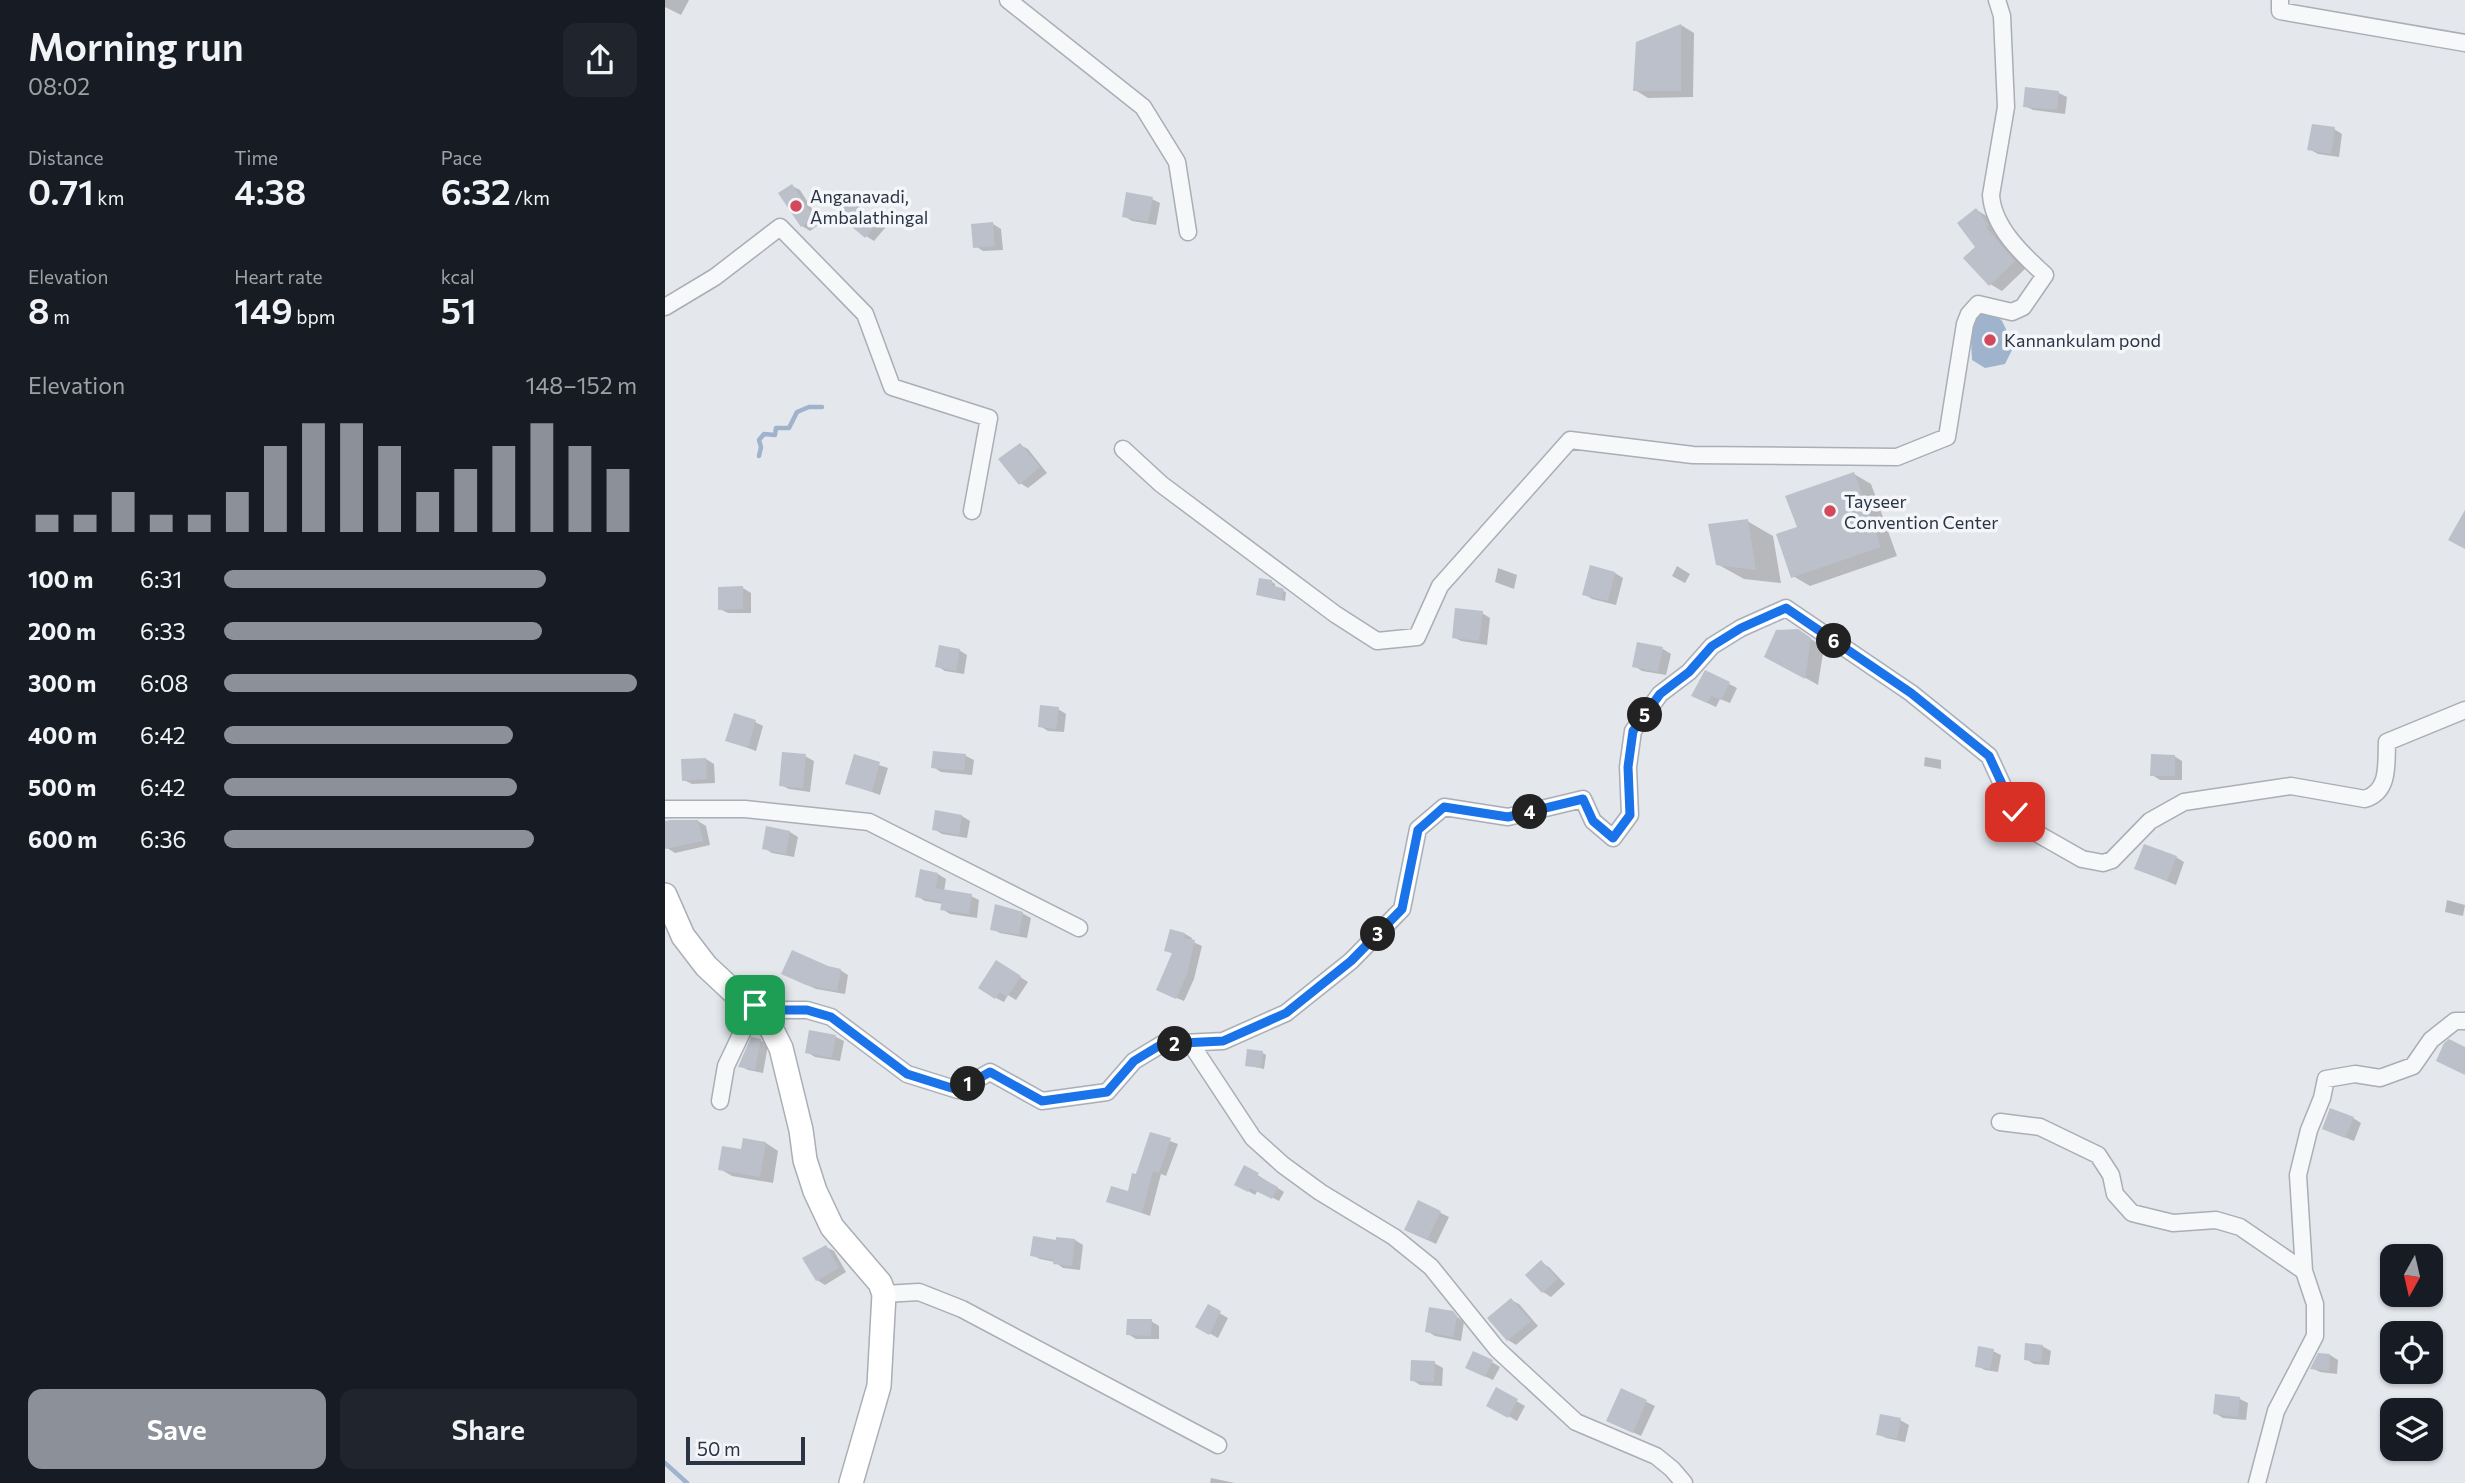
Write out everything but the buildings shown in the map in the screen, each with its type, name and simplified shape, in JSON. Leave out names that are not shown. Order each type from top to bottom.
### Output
[{"type":"main road","points":[[665,895],[683,936],[706,966],[737,995],[759,1007],[781,1048],[801,1130],[805,1160],[815,1191],[832,1227],[880,1283],[884,1294],[879,1386],[851,1483]]},
{"type":"street","points":[[1008,0],[1143,107],[1177,162],[1188,232]]},
{"type":"street","points":[[1123,449],[1161,484],[1335,614],[1377,641],[1417,637],[1440,586],[1570,440],[1693,455],[1897,457],[1947,438],[1965,324],[1969,314],[1978,304],[2012,312],[2023,307],[2045,275],[2025,257],[1998,221],[1991,206],[2006,107],[2002,16],[1997,0]]},
{"type":"street","points":[[2280,0],[2280,11],[2465,43]]},
{"type":"street","points":[[665,307],[715,277],[780,227],[865,314],[892,387],[989,418],[972,511]]},
{"type":"street","points":[[720,1101],[726,1066],[759,1007],[807,1010],[831,1017],[907,1074],[958,1090],[990,1072],[1042,1101],[1107,1092],[1134,1061],[1162,1044],[1223,1041],[1286,1013],[1351,961],[1402,909],[1418,830],[1444,807],[1508,817],[1583,799],[1593,821],[1613,838],[1630,815],[1628,767],[1633,731],[1660,694],[1689,672],[1712,646],[1741,628],[1786,608],[1911,693],[1989,756],[2015,812],[2038,834],[2082,859],[2103,863],[2112,860],[2150,821],[2184,802],[2291,786],[2365,799],[2374,796],[2384,784],[2387,742],[2465,710]]},
{"type":"street","points":[[665,809],[745,809],[869,822],[1079,928]]},
{"type":"street","points":[[2257,1483],[2276,1411],[2315,1336],[2315,1304],[2304,1271],[2298,1175],[2326,1079],[2355,1074],[2379,1078],[2413,1066],[2431,1040],[2455,1021],[2465,1021]]},
{"type":"street","points":[[1191,1044],[1253,1138],[1283,1165],[1320,1192],[1394,1237],[1431,1268],[1497,1349],[1576,1422],[1656,1457],[1684,1483]]},
{"type":"street","points":[[2000,1122],[2040,1127],[2098,1155],[2111,1175],[2115,1194],[2132,1213],[2173,1223],[2216,1220],[2240,1227],[2304,1271]]},
{"type":"street","points":[[884,1294],[919,1292],[962,1308],[1218,1445]]},
{"type":"water","points":[[1994,312],[2002,321],[2014,346],[2005,364],[1985,368],[1972,360],[1970,321],[1976,313]]},
{"type":"waterway","points":[[759,456],[759,440],[764,434],[775,435],[776,428],[789,428],[797,412],[809,407],[822,407]]},
{"type":"waterway","points":[[665,1463],[687,1483]]},
{"type":"place","name":"Anganavadi, Ambalathingal","points":[[796,206]]},
{"type":"place","name":"Kannankulam pond","points":[[1990,340]]},
{"type":"place","name":"Tayseer Convention Center","points":[[1830,511]]},
{"type":"route","points":[[755,1005],[762,1010],[807,1010],[831,1017],[907,1074],[958,1090],[990,1072],[1042,1101],[1107,1092],[1134,1061],[1162,1044],[1223,1041],[1286,1013],[1351,961],[1402,909],[1418,830],[1444,807],[1508,817],[1583,799],[1593,821],[1613,838],[1630,815],[1627,796],[1628,767],[1633,731],[1660,694],[1689,672],[1712,646],[1741,628],[1786,608],[1911,693],[1989,756],[2015,812]]}]
